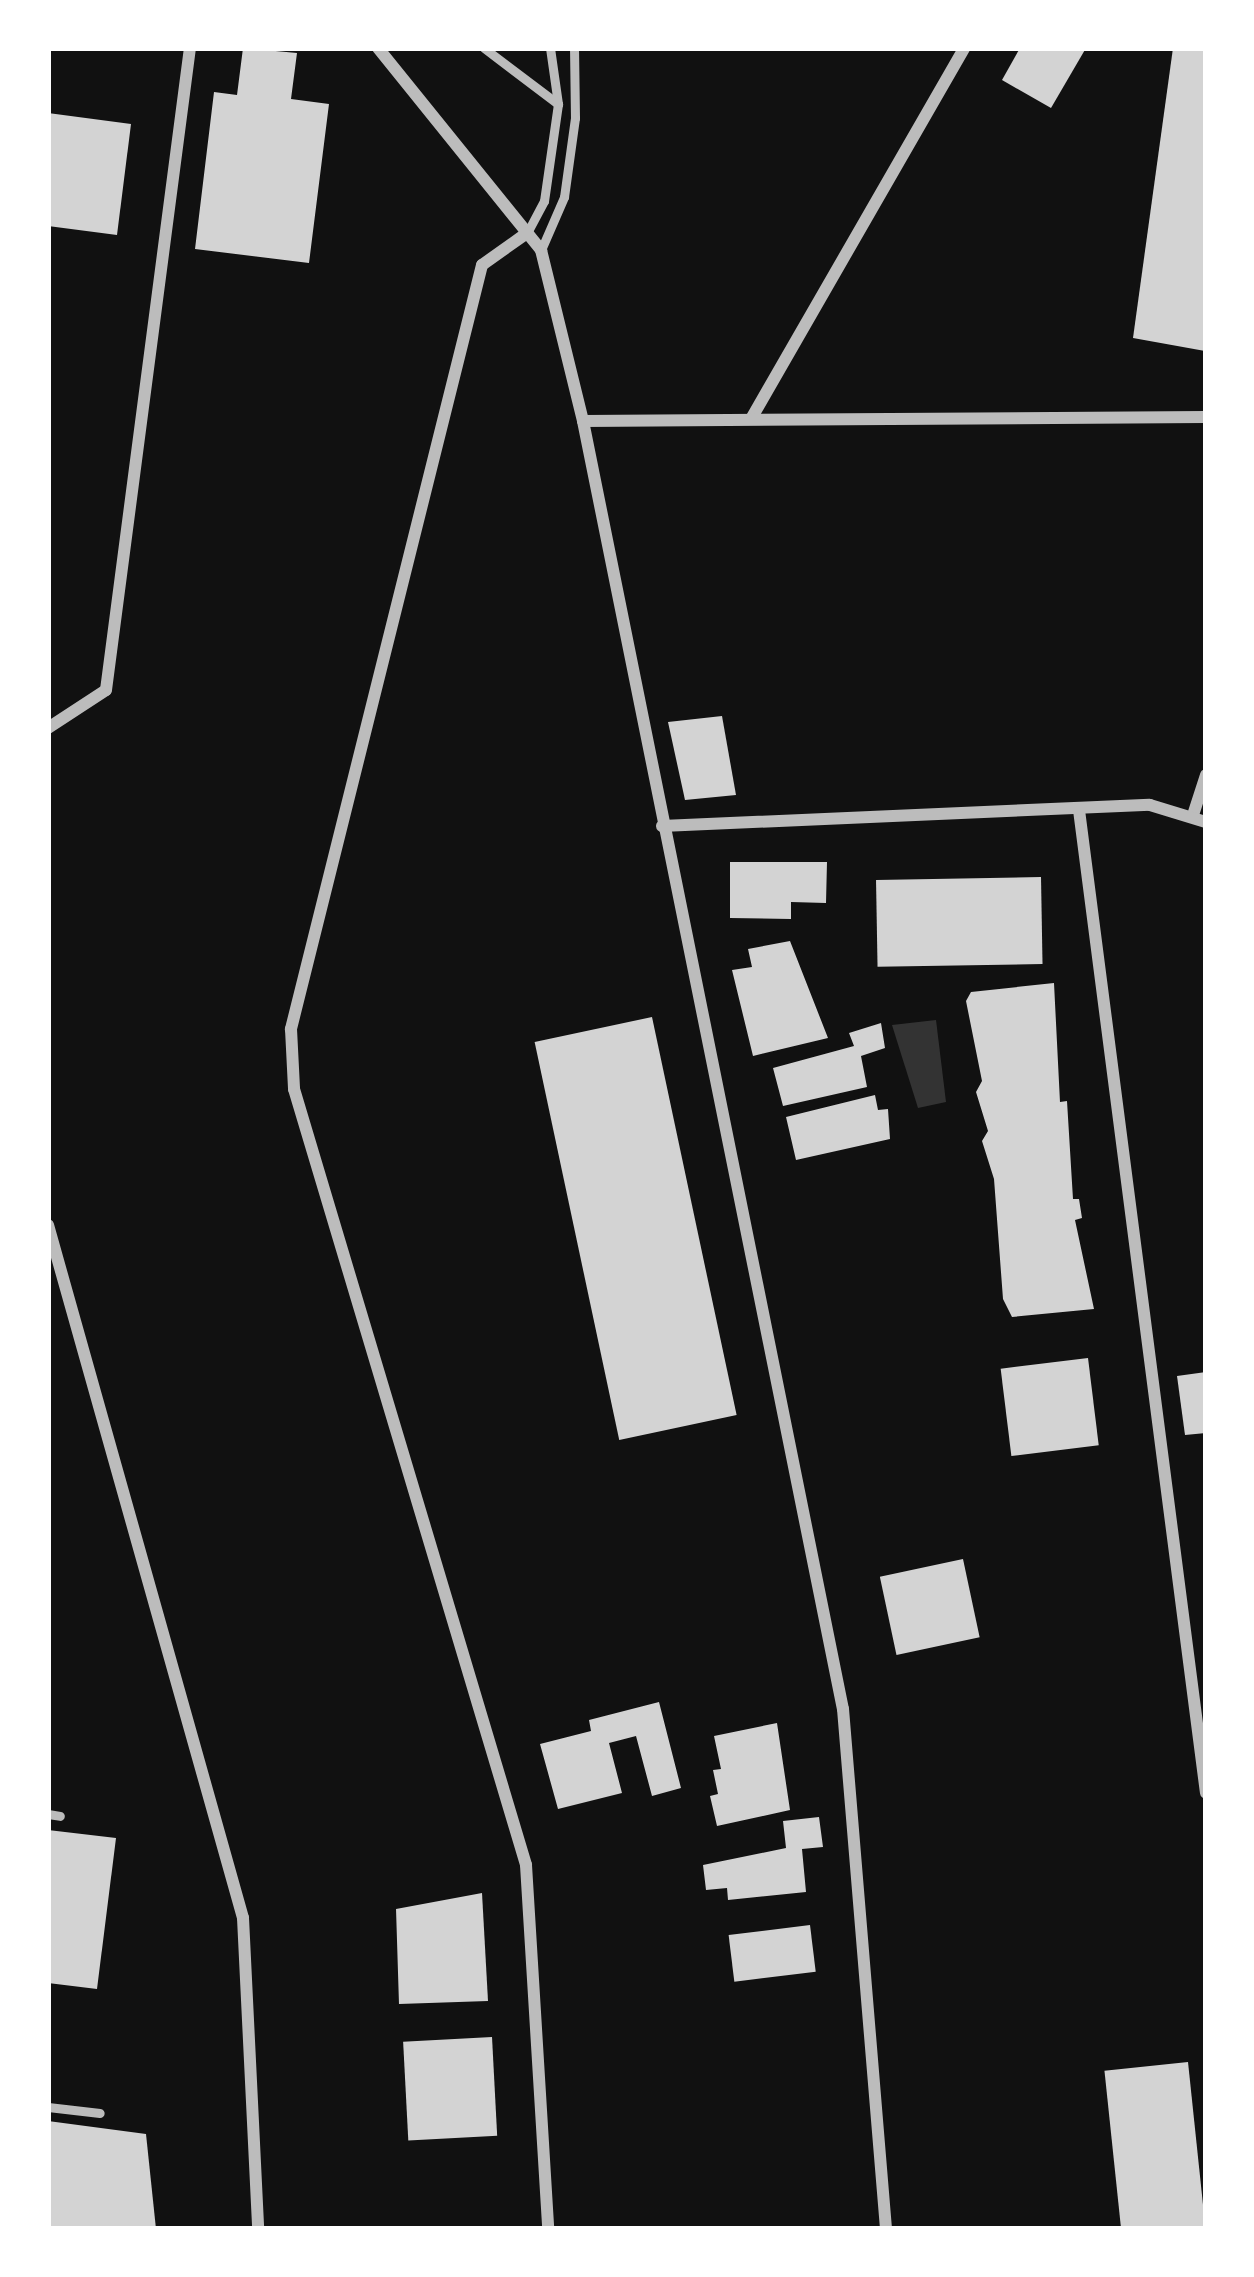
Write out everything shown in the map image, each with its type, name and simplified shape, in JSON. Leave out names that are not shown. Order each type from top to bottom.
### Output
[{"type":"street","points":[[48,728],[106,690],[190,48]]},
{"type":"street","points":[[378,48],[541,250],[584,421],[662,826],[844,1709],[886,2229]]},
{"type":"street","points":[[751,418],[964,48]]},
{"type":"street","points":[[527,232],[482,265],[292,1029],[294,1089],[526,1865],[548,2229]]},
{"type":"street","points":[[584,421],[1206,417]]},
{"type":"street","points":[[1194,812],[1206,775]]},
{"type":"street","points":[[662,826],[1150,805],[1194,812],[1206,822]]},
{"type":"street","points":[[1079,810],[1206,1793]]},
{"type":"street","points":[[48,1226],[242,1918],[258,2229]]},
{"type":"lane","points":[[484,48],[558,104]]},
{"type":"lane","points":[[527,232],[544,201],[558,104],[550,48]]},
{"type":"lane","points":[[541,250],[564,197],[574,48]]},
{"type":"lane","points":[[48,2108],[100,2113]]},
{"type":"shaded area","points":[[936,1020],[946,1102],[918,1108],[892,1025]]},
{"type":"building","points":[[243,48],[297,53],[291,99],[329,104],[309,263],[195,249],[214,92],[237,95]]},
{"type":"building","points":[[1020,48],[1086,48],[1051,108],[1002,80]]},
{"type":"building","points":[[1173,48],[1206,48],[1205,351],[1133,338]]},
{"type":"building","points":[[48,113],[131,124],[117,235],[48,226]]},
{"type":"building","points":[[722,716],[736,795],[685,800],[668,722]]},
{"type":"building","points":[[730,862],[827,862],[826,903],[791,902],[791,919],[730,918]]},
{"type":"building","points":[[1041,877],[1043,964],[878,967],[876,880]]},
{"type":"building","points":[[790,941],[828,1038],[753,1056],[732,970],[752,967],[748,949]]},
{"type":"building","points":[[1054,983],[1060,1102],[1067,1101],[1073,1199],[1079,1199],[1082,1218],[1075,1220],[1094,1309],[1012,1317],[1003,1299],[994,1179],[982,1141],[988,1131],[976,1092],[982,1081],[966,1001],[971,992]]},
{"type":"building","points":[[652,1017],[737,1415],[619,1440],[535,1042]]},
{"type":"building","points":[[881,1023],[885,1048],[861,1056],[867,1087],[783,1106],[773,1068],[854,1046],[849,1033]]},
{"type":"building","points":[[875,1095],[878,1110],[888,1109],[890,1139],[796,1160],[786,1117]]},
{"type":"building","points":[[1088,1358],[1099,1445],[1011,1456],[1001,1369]]},
{"type":"building","points":[[1206,1372],[1206,1433],[1185,1435],[1177,1376]]},
{"type":"building","points":[[963,1559],[980,1637],[896,1655],[880,1577]]},
{"type":"building","points":[[659,1702],[681,1788],[652,1796],[636,1736],[609,1743],[622,1793],[558,1809],[540,1744],[591,1731],[589,1720]]},
{"type":"building","points":[[777,1723],[790,1810],[717,1826],[710,1796],[718,1794],[713,1770],[721,1769],[714,1736]]},
{"type":"building","points":[[819,1817],[823,1847],[802,1849],[806,1892],[728,1900],[727,1888],[706,1890],[703,1865],[786,1848],[783,1821]]},
{"type":"building","points":[[48,1830],[116,1838],[97,1989],[48,1983]]},
{"type":"building","points":[[482,1893],[488,2001],[399,2004],[396,1909]]},
{"type":"building","points":[[810,1925],[816,1972],[734,1982],[729,1935]]},
{"type":"building","points":[[492,2037],[497,2136],[408,2141],[403,2042]]},
{"type":"building","points":[[1188,2062],[1206,2229],[1121,2229],[1104,2071]]},
{"type":"building","points":[[48,2121],[146,2134],[156,2229],[48,2229]]}]
